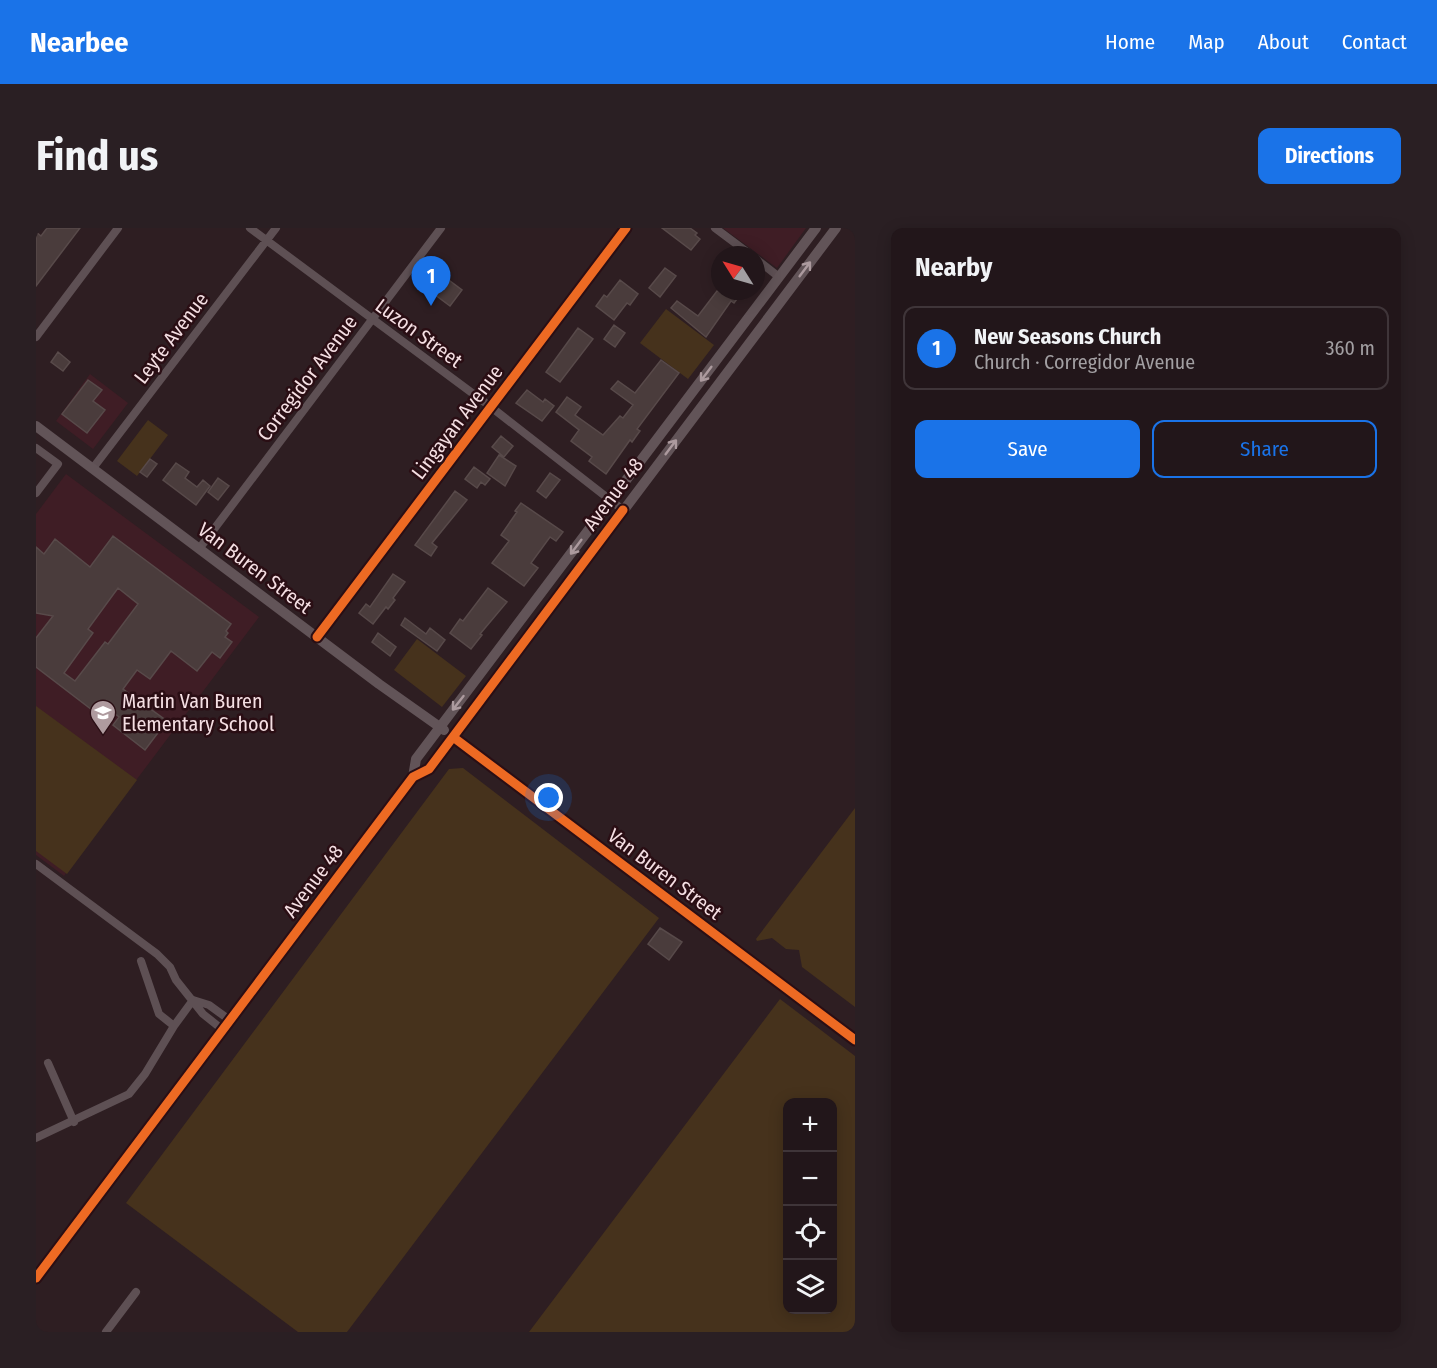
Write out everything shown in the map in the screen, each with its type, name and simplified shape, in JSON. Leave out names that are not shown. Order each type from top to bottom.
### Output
[{"type":"main road","name":"Avenue 48","points":[[413,777],[416,759],[816,228]]},
{"type":"main road","name":"Avenue 48","points":[[36,1278],[413,777],[429,769],[836,228]]},
{"type":"main road","points":[[715,389],[723,367],[780,290],[782,284],[779,277]]},
{"type":"main road","name":"Van Buren Street","points":[[36,426],[317,638],[453,737]]},
{"type":"street","points":[[36,338],[118,228]]},
{"type":"street","name":"Luzon Street","points":[[250,228],[491,407],[624,510]]},
{"type":"street","name":"Leyte Avenue","points":[[93,468],[276,228]]},
{"type":"street","name":"Corregidor Avenue","points":[[200,549],[441,228]]},
{"type":"street","name":"Lingayan Avenue","points":[[317,638],[626,228]]},
{"type":"street","points":[[715,228],[739,246]]},
{"type":"street","points":[[765,266],[779,277]]},
{"type":"street","points":[[36,448],[58,464],[36,493]]},
{"type":"street","name":"Van Buren Street","points":[[453,737],[855,1040]]},
{"type":"street","points":[[36,864],[157,954],[170,967],[176,980],[203,1014],[227,1025]]},
{"type":"street","points":[[141,961],[159,1014],[174,1026]]},
{"type":"street","points":[[36,1138],[129,1094],[194,1000]]},
{"type":"street","points":[[48,1063],[74,1122]]},
{"type":"street","points":[[106,1332],[136,1292]]},
{"type":"shaded area","points":[[723,228],[806,228],[777,268],[765,259],[765,246],[747,246]]},
{"type":"shaded area","points":[[666,309],[714,345],[688,379],[640,343]]},
{"type":"shaded area","points":[[90,374],[128,403],[93,449],[56,421]]},
{"type":"shaded area","points":[[148,420],[168,435],[137,476],[117,461]]},
{"type":"shaded area","name":"Martin Van Buren Elementary School","points":[[66,474],[259,617],[64,876],[36,855],[36,514]]},
{"type":"shaded area","points":[[417,639],[466,676],[442,707],[394,670]]},
{"type":"shaded area","points":[[36,706],[137,780],[67,874],[36,851]]},
{"type":"shaded area","points":[[463,768],[659,918],[347,1332],[298,1332],[126,1203],[449,769]]},
{"type":"shaded area","points":[[855,808],[855,1007],[802,967],[799,950],[786,949],[772,938],[757,941],[756,939]]},
{"type":"shaded area","points":[[780,999],[855,1056],[855,1332],[529,1332]]},
{"type":"building","points":[[47,228],[80,228],[36,286],[36,232],[41,236]]},
{"type":"building","points":[[662,228],[690,228],[697,233],[695,235],[700,239],[691,250]]},
{"type":"building","points":[[665,268],[676,276],[660,297],[649,288]]},
{"type":"building","points":[[434,269],[462,290],[450,306],[422,285]]},
{"type":"building","points":[[620,280],[638,294],[630,305],[627,303],[614,320],[596,306],[604,295],[607,297]]},
{"type":"building","points":[[711,299],[736,300],[734,303],[731,301],[706,337],[671,308],[677,301],[698,316]]},
{"type":"building","points":[[614,325],[625,333],[615,347],[604,339]]},
{"type":"building","points":[[578,328],[593,339],[560,382],[546,372]]},
{"type":"building","points":[[58,352],[70,362],[63,371],[51,362]]},
{"type":"building","points":[[661,360],[679,373],[637,429],[640,431],[632,442],[630,440],[606,474],[589,461],[592,457],[571,441],[579,430],[556,412],[567,397],[581,407],[575,415],[603,435],[620,416],[623,418],[633,405],[611,389],[618,381],[635,393]]},
{"type":"building","points":[[88,380],[102,390],[93,401],[105,410],[87,433],[62,414]]},
{"type":"building","points":[[527,390],[543,402],[545,399],[554,406],[542,421],[516,403]]},
{"type":"building","points":[[501,436],[513,446],[504,457],[492,447]]},
{"type":"building","points":[[499,455],[516,466],[505,486],[487,473]]},
{"type":"building","points":[[150,459],[157,464],[147,477],[140,472]]},
{"type":"building","points":[[176,463],[189,472],[185,478],[197,487],[203,480],[210,486],[196,505],[163,480]]},
{"type":"building","points":[[474,467],[490,479],[485,485],[481,482],[477,488],[465,479]]},
{"type":"building","points":[[550,473],[560,480],[546,498],[537,491]]},
{"type":"building","points":[[218,478],[229,486],[218,500],[208,492]]},
{"type":"building","points":[[455,491],[467,500],[432,543],[437,547],[431,556],[415,545]]},
{"type":"building","points":[[521,503],[563,532],[556,541],[550,537],[531,563],[538,568],[524,586],[492,563],[509,541],[501,535]]},
{"type":"building","points":[[113,536],[231,624],[225,637],[232,642],[220,658],[212,652],[197,671],[171,651],[150,679],[137,670],[123,689],[167,721],[145,750],[113,725],[119,717],[103,704],[96,713],[36,667],[36,638],[53,616],[36,613],[36,547],[44,554],[55,539],[90,567]],"holes":[[[118,588],[138,604],[108,644],[105,642],[75,681],[64,673],[93,633],[88,629]]]},
{"type":"building","points":[[393,574],[405,582],[393,598],[395,600],[388,609],[386,607],[373,624],[359,613],[366,604],[370,607]]},
{"type":"building","points":[[488,588],[507,602],[480,634],[482,635],[471,649],[450,633],[460,619],[463,621]]},
{"type":"building","points":[[405,618],[426,634],[430,628],[445,640],[437,651],[401,625]]},
{"type":"building","points":[[378,633],[396,647],[390,656],[372,642]]},
{"type":"building","points":[[660,928],[682,942],[669,960],[648,944]]},
{"type":"cycle path","points":[[317,637],[626,228]]},
{"type":"cycle path","points":[[36,1278],[413,777],[429,769],[623,510]]},
{"type":"cycle path","points":[[453,737],[855,1040]]},
{"type":"place","name":"New Seasons Church","points":[[431,306]]},
{"type":"place","name":"Martin Van Buren Elementary School","points":[[103,736]]}]
